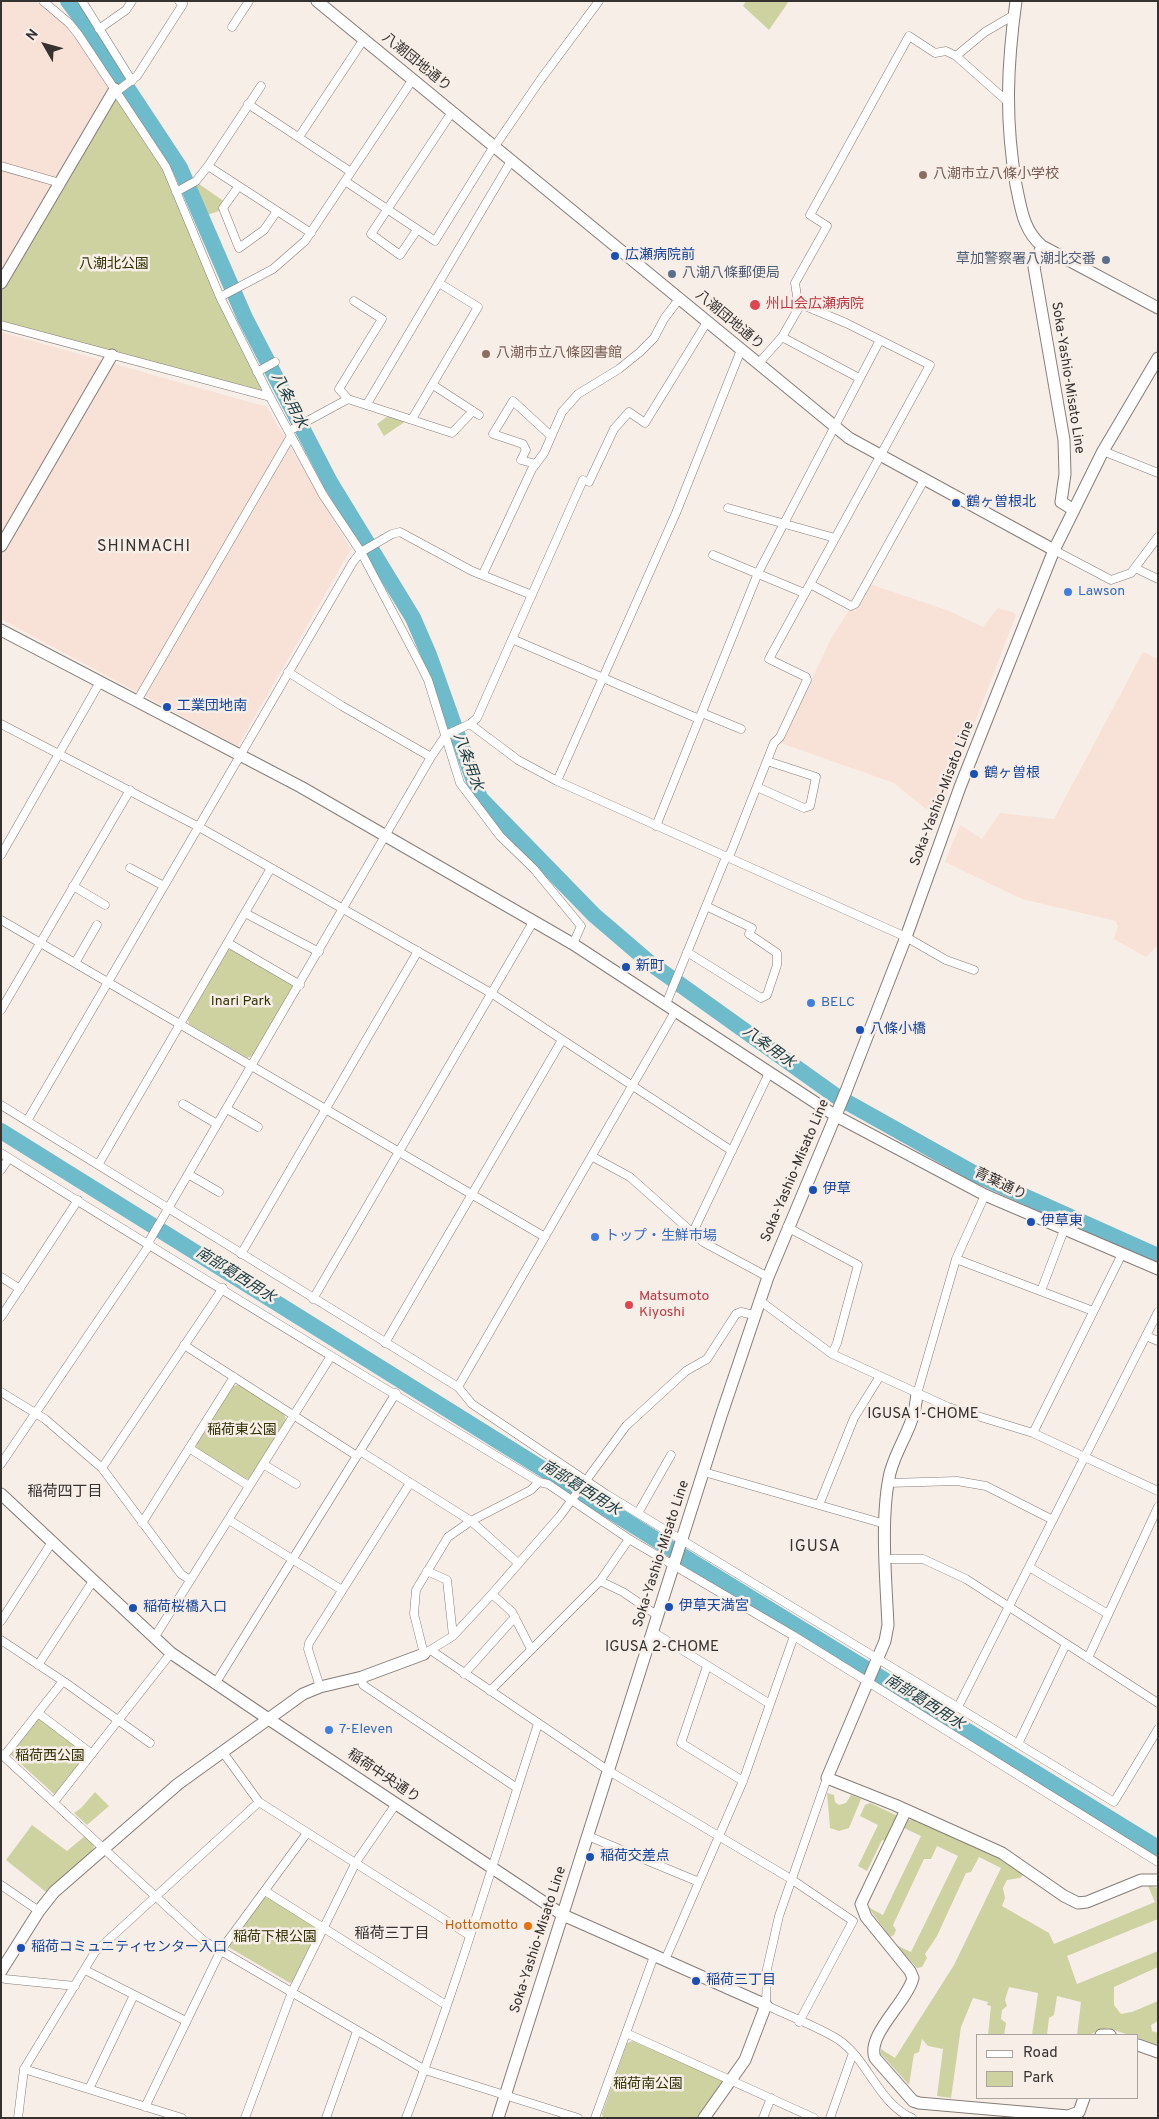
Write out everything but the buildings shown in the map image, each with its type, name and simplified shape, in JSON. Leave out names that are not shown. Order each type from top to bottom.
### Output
[{"type":"street","points":[[43,1],[69,23],[116,90],[166,167],[223,295],[260,370],[270,397],[291,432],[324,495],[361,552],[428,680],[460,783],[500,836],[534,869],[581,926],[573,944]]},
{"type":"street","points":[[82,1],[130,82]]},
{"type":"street","points":[[99,29],[126,10],[132,1]]},
{"type":"street","points":[[1,283],[116,90],[130,82],[183,4],[179,1]]},
{"type":"street","points":[[232,27],[249,1]]},
{"type":"street","name":"八潮団地通り","points":[[317,1],[834,426],[880,456],[1054,550]]},
{"type":"street","points":[[345,181],[435,241],[494,146],[599,1]]},
{"type":"street","points":[[1016,1],[1008,102],[1009,139],[1022,217],[1029,233],[1042,246],[1158,308]]},
{"type":"street","points":[[956,56],[985,32],[1014,15]]},
{"type":"street","points":[[666,1004],[767,761],[807,680],[806,677],[769,659],[930,365],[798,303],[795,283],[827,226],[810,215],[909,36],[930,51],[935,53],[946,51],[956,56],[1008,102]]},
{"type":"street","points":[[299,137],[364,39]]},
{"type":"street","points":[[223,295],[245,285],[285,259],[310,233],[413,80]]},
{"type":"street","points":[[176,192],[196,181],[261,86]]},
{"type":"street","points":[[248,104],[351,172]]},
{"type":"street","points":[[417,230],[400,255],[371,234],[452,112]]},
{"type":"street","points":[[367,404],[511,161]]},
{"type":"street","points":[[1,166],[60,182]]},
{"type":"street","points":[[208,166],[310,233]]},
{"type":"street","points":[[238,187],[223,208],[239,248],[264,230],[278,211]]},
{"type":"street","name":"Soka-Yashio-Misato Line","points":[[498,2118],[754,1315],[788,1227],[836,1116],[906,937],[960,787],[1054,550],[1074,510],[1062,502],[1065,474],[1064,440],[1034,268],[1042,246]]},
{"type":"street","points":[[412,419],[478,307],[439,283]]},
{"type":"street","points":[[482,574],[536,464],[544,453],[562,412],[578,394],[619,369],[640,352],[654,338],[664,318],[679,299]]},
{"type":"street","points":[[354,301],[382,319],[339,389],[348,399],[452,433],[476,413],[433,385]]},
{"type":"street","points":[[758,364],[782,337],[801,304]]},
{"type":"street","points":[[1,1464],[149,1243],[431,756],[446,735],[470,724],[476,718],[586,481],[614,429],[629,412],[645,423],[707,322]]},
{"type":"street","points":[[1,325],[270,397]]},
{"type":"street","points":[[782,337],[859,378]]},
{"type":"street","points":[[656,826],[758,573],[782,523],[880,340]]},
{"type":"street","points":[[557,780],[676,513],[741,350]]},
{"type":"street","points":[[1,546],[112,355]]},
{"type":"street","points":[[1074,510],[1103,451],[1158,358]]},
{"type":"street","points":[[260,370],[275,362]]},
{"type":"street","points":[[137,701],[291,432],[348,399]]},
{"type":"street","points":[[536,464],[521,460],[526,450],[523,444],[493,434],[513,401],[551,436]]},
{"type":"street","points":[[1103,451],[1158,473]]},
{"type":"street","points":[[810,584],[851,606],[855,604],[924,480]]},
{"type":"street","points":[[728,508],[835,538]]},
{"type":"street","points":[[27,1121],[288,672],[361,552],[392,534],[400,532],[472,571],[532,596]]},
{"type":"street","points":[[1054,550],[1111,580],[1125,577],[1136,568],[1158,537]]},
{"type":"street","points":[[714,554],[804,593]]},
{"type":"street","points":[[1136,568],[1158,580]]},
{"type":"street","name":"青葉通り","points":[[1,630],[240,755],[573,944],[836,1116],[985,1196],[1158,1269]]},
{"type":"street","points":[[512,639],[602,679],[741,729]]},
{"type":"street","points":[[288,672],[342,706],[431,756]]},
{"type":"street","points":[[1,856],[100,682]]},
{"type":"street","points":[[1,724],[199,827],[491,993],[732,1151]]},
{"type":"street","points":[[470,724],[518,760],[557,780],[906,937],[946,960],[974,970]]},
{"type":"street","points":[[757,787],[804,808],[810,806],[816,777],[767,761]]},
{"type":"street","points":[[1,1010],[130,790]]},
{"type":"street","points":[[130,868],[164,886]]},
{"type":"street","points":[[98,1165],[271,868]]},
{"type":"street","points":[[73,886],[105,905]]},
{"type":"street","points":[[687,952],[761,998],[767,995],[777,965],[777,953],[749,934],[752,928],[706,906]]},
{"type":"street","points":[[245,913],[319,952]]},
{"type":"street","points":[[1,920],[545,1237]]},
{"type":"street","points":[[313,1299],[533,922]]},
{"type":"street","points":[[75,963],[97,925]]},
{"type":"street","points":[[228,943],[300,985]]},
{"type":"street","points":[[241,1254],[418,951]]},
{"type":"street","points":[[458,1387],[676,1010]]},
{"type":"street","points":[[385,1343],[562,1040]]},
{"type":"street","points":[[692,1234],[770,1073]]},
{"type":"street","points":[[183,1104],[218,1124]]},
{"type":"street","points":[[1,1105],[458,1387],[472,1404],[584,1483],[638,1513],[681,1542],[1114,1802],[1158,1729]]},
{"type":"street","points":[[227,1109],[258,1127]]},
{"type":"street","points":[[1,1153],[539,1482],[548,1484],[629,1539],[675,1563],[869,1680],[1158,1862]]},
{"type":"street","points":[[592,1157],[630,1177],[703,1242],[768,1277]]},
{"type":"street","points":[[1,1170],[9,1158]]},
{"type":"street","points":[[188,1174],[219,1192]]},
{"type":"street","points":[[704,2118],[732,2081],[752,2046],[766,2005],[767,1969],[778,1916],[828,1778],[878,1661],[888,1625],[885,1524],[892,1467],[916,1412],[917,1394],[956,1259],[985,1196]]},
{"type":"street","points":[[1,1317],[78,1200]]},
{"type":"street","points":[[788,1227],[858,1265],[837,1343],[832,1354]]},
{"type":"street","points":[[1041,1291],[1064,1230]]},
{"type":"street","points":[[1033,1433],[1122,1254]]},
{"type":"street","points":[[956,1259],[1093,1311]]},
{"type":"street","points":[[1,1277],[20,1289]]},
{"type":"street","points":[[102,1468],[223,1288]]},
{"type":"street","points":[[760,1300],[832,1354],[948,1407],[1033,1433],[1158,1491]]},
{"type":"street","points":[[1,1971],[39,1911],[64,1882],[104,1850],[164,1795],[222,1751],[290,1701],[320,1687],[362,1677],[428,1653],[453,1636],[492,1594],[572,1499],[626,1426],[686,1372],[707,1359],[736,1314],[741,1312],[754,1315]]},
{"type":"street","points":[[958,1707],[1158,1312]]},
{"type":"street","points":[[1146,1336],[1158,1342]]},
{"type":"street","points":[[184,1345],[293,1416],[410,1483],[471,1521],[518,1563]]},
{"type":"street","points":[[154,1638],[331,1356]]},
{"type":"street","points":[[819,1505],[854,1418],[880,1376]]},
{"type":"street","points":[[142,1523],[234,1377]]},
{"type":"street","points":[[1,1392],[36,1413],[102,1468],[181,1574],[190,1580]]},
{"type":"street","points":[[215,1684],[396,1394]]},
{"type":"street","points":[[189,1448],[250,1486]]},
{"type":"street","points":[[638,1513],[671,1455]]},
{"type":"street","points":[[263,1464],[296,1484]]},
{"type":"street","points":[[704,1472],[885,1524]]},
{"type":"street","points":[[889,1483],[957,1481],[986,1486],[1053,1520]]},
{"type":"street","points":[[539,1482],[531,1490],[471,1521],[448,1537],[416,1590],[414,1614],[428,1653],[464,1674],[609,1771],[791,1879],[852,1921],[798,2022]]},
{"type":"street","points":[[320,1687],[308,1649],[308,1642],[410,1483]]},
{"type":"street","name":"稲荷中央通り","points":[[1,1494],[154,1638],[171,1653],[215,1684],[562,1915],[766,2005]]},
{"type":"street","points":[[1088,1658],[1158,1507]]},
{"type":"street","points":[[229,1520],[342,1590]]},
{"type":"street","points":[[490,1691],[600,1581],[629,1539]]},
{"type":"street","points":[[2,1619],[52,1542]]},
{"type":"street","points":[[886,1559],[923,1559],[966,1579],[1008,1608],[1158,1703]]},
{"type":"street","points":[[1029,1567],[1108,1614]]},
{"type":"street","points":[[427,1571],[448,1580],[453,1636]]},
{"type":"street","points":[[38,1665],[93,1581]]},
{"type":"street","points":[[600,1581],[623,1592],[658,1616]]},
{"type":"street","points":[[492,1594],[512,1612],[531,1649]]},
{"type":"street","points":[[464,1674],[514,1618]]},
{"type":"street","points":[[653,1632],[770,1704]]},
{"type":"street","points":[[595,2118],[626,2033],[660,1958],[699,1882],[743,1781],[794,1636]]},
{"type":"street","points":[[1,1640],[150,1742]]},
{"type":"street","points":[[1018,1744],[1066,1644]]},
{"type":"street","points":[[54,1802],[171,1653]]},
{"type":"street","points":[[707,1666],[681,1743],[743,1781]]},
{"type":"street","points":[[362,1677],[363,1685],[517,1788]]},
{"type":"street","points":[[62,1681],[3,1755],[204,1941],[425,2070],[578,2118]]},
{"type":"street","points":[[38,1713],[92,1754]]},
{"type":"street","points":[[406,2118],[425,2070],[538,1724]]},
{"type":"street","points":[[222,1751],[259,1802],[469,1935]]},
{"type":"street","points":[[828,1778],[1002,1853],[1064,1896],[1078,1903],[1094,1899],[1141,1880],[1158,1880]]},
{"type":"street","points":[[18,2118],[24,2069],[94,1952],[259,1802]]},
{"type":"street","points":[[245,2118],[292,1992],[356,1862],[396,1804]]},
{"type":"street","points":[[906,1810],[861,1904],[866,1917],[910,1971],[913,1978],[909,1989],[876,2040],[873,2052],[875,2058],[913,2101],[1068,2116],[1079,2112],[1084,2099]]},
{"type":"street","points":[[145,2107],[220,1950],[307,1833]]},
{"type":"street","points":[[588,1836],[699,1882]]},
{"type":"street","points":[[1,1885],[39,1911]]},
{"type":"street","points":[[265,1891],[446,2005]]},
{"type":"street","points":[[84,1970],[186,2021]]},
{"type":"street","points":[[1,1977],[5,1979],[75,1986]]},
{"type":"street","points":[[89,2089],[134,1995]]},
{"type":"street","points":[[766,2005],[839,2040],[853,2053],[886,2096],[912,2118]]},
{"type":"street","points":[[326,2118],[357,2031]]},
{"type":"street","points":[[626,2033],[814,2118]]},
{"type":"street","points":[[1139,2045],[1158,2052]]},
{"type":"street","points":[[830,2118],[853,2053]]},
{"type":"street","points":[[24,2069],[182,2118]]},
{"type":"street","points":[[764,2118],[770,2098]]},
{"type":"shaded area","points":[[1,1],[35,1],[58,18],[70,30],[110,89],[1,272]]},
{"type":"shaded area","points":[[1,332],[267,407],[351,549],[238,746],[1,619]]},
{"type":"shaded area","points":[[870,584],[949,611],[983,627],[998,608],[1016,615],[944,802],[937,800],[930,812],[894,783],[781,743],[832,637],[850,609],[855,612]]},
{"type":"shaded area","points":[[1143,652],[1158,659],[1158,945],[1146,957],[1114,939],[1118,927],[1116,921],[1022,899],[945,862],[960,825],[982,839],[1000,813],[1054,819]]},
{"type":"green space","points":[[746,1],[789,1],[769,30],[743,6]]},
{"type":"green space","name":"八潮北公園","points":[[115,96],[163,169],[264,391],[1,323],[1,287]]},
{"type":"green space","points":[[196,182],[228,204],[224,209],[202,217],[189,187]]},
{"type":"green space","points":[[388,416],[406,421],[384,436],[377,424]]},
{"type":"green space","name":"Inari Park","points":[[232,949],[291,984],[293,989],[253,1056],[247,1058],[189,1024],[188,1019],[228,950]]},
{"type":"green space","name":"稲荷東公園","points":[[239,1385],[284,1413],[286,1420],[249,1479],[244,1479],[197,1449],[196,1445],[232,1386]]},
{"type":"green space","name":"稲荷西公園","points":[[38,1718],[86,1753],[86,1756],[56,1794],[10,1754]]},
{"type":"green space","points":[[95,1792],[109,1806],[87,1825],[74,1813]]},
{"type":"green space","points":[[827,1793],[834,1795],[835,1802],[839,1805],[846,1803],[851,1795],[861,1799],[849,1828],[839,1831],[830,1828]]},
{"type":"green space","points":[[870,1803],[898,1816],[886,1841],[882,1840],[867,1871],[858,1866],[878,1825],[860,1816],[865,1805]]},
{"type":"green space","points":[[913,1819],[1000,1859],[1024,1874],[1020,1878],[1007,1880],[1003,1888],[1005,1898],[1002,1906],[1049,1933],[1054,1944],[1155,1902],[1148,1886],[1158,1888],[1158,1919],[1067,1956],[1077,1984],[1158,1951],[1158,1967],[1114,1987],[1114,2005],[1121,2014],[1132,2012],[1158,2001],[1158,2021],[1151,2025],[1152,2031],[1158,2033],[1158,2045],[1139,2038],[1139,2034],[1126,2034],[1108,2028],[1098,2030],[1092,2034],[1077,2034],[1081,2002],[1057,1996],[1054,2015],[1049,2018],[1047,2034],[1032,2034],[1038,1993],[1009,1987],[1005,2000],[1007,2006],[1002,2010],[1001,2019],[1006,2023],[1004,2034],[988,2034],[991,2006],[987,2005],[988,2002],[973,1998],[961,2027],[951,2098],[937,2096],[943,2049],[928,2046],[922,2039],[919,2052],[914,2054],[909,2085],[881,2054],[881,2049],[895,2058],[954,1965],[1001,1868],[979,1857],[971,1872],[966,1873],[937,1936],[925,1954],[927,1958],[922,1967],[917,1968],[896,1945],[911,1952],[958,1856],[937,1846],[931,1859],[924,1859],[893,1925],[896,1930],[894,1935],[890,1937],[868,1907],[883,1915],[921,1836],[904,1828],[908,1820]]},
{"type":"green space","points":[[32,1825],[67,1851],[85,1836],[94,1845],[93,1851],[46,1892],[6,1860]]},
{"type":"green space","name":"稲荷下根公園","points":[[269,1897],[316,1927],[317,1931],[293,1981],[290,1983],[230,1948],[229,1945],[264,1898]]},
{"type":"green space","name":"稲荷南公園","points":[[632,2041],[722,2080],[723,2084],[697,2118],[603,2118],[602,2114],[627,2043]]},
{"type":"waterway","name":"八条用水","points":[[68,1],[180,168],[245,318],[330,482],[413,618],[429,655],[480,798],[594,915],[650,963],[836,1096],[977,1175],[1158,1256]]},
{"type":"waterway","name":"南部葛西用水","points":[[1,1131],[655,1539],[1158,1848]]},
{"type":"place","name":"八潮市立八條小学校","points":[[923,175]]},
{"type":"place","name":"広瀬病院前","points":[[615,256]]},
{"type":"place","name":"草加警察署八潮北交番","points":[[1106,260]]},
{"type":"place","name":"八潮八條郵便局","points":[[672,274]]},
{"type":"place","name":"州山会広瀬病院","points":[[755,305]]},
{"type":"place","name":"八潮市立八條図書館","points":[[486,354]]},
{"type":"place","name":"鶴ヶ曽根北","points":[[956,503]]},
{"type":"place","name":"Lawson","points":[[1068,592]]},
{"type":"place","name":"工業団地南","points":[[167,707]]},
{"type":"place","name":"鶴ヶ曽根","points":[[974,774]]},
{"type":"place","name":"新町","points":[[626,967]]},
{"type":"place","name":"BELC","points":[[811,1003]]},
{"type":"place","name":"八條小橋","points":[[860,1030]]},
{"type":"place","name":"伊草","points":[[813,1190]]},
{"type":"place","name":"伊草東","points":[[1031,1222]]},
{"type":"place","name":"トップ・生鮮市場","points":[[595,1237]]},
{"type":"place","name":"Matsumoto Kiyoshi","points":[[629,1305]]},
{"type":"place","name":"伊草天満宮","points":[[669,1607]]},
{"type":"place","name":"稲荷桜橋入口","points":[[133,1608]]},
{"type":"place","name":"7-Eleven","points":[[329,1730]]},
{"type":"place","name":"稲荷交差点","points":[[590,1857]]},
{"type":"place","name":"Hottomotto","points":[[528,1926]]},
{"type":"place","name":"稲荷コミュニティセンター入口","points":[[21,1948]]},
{"type":"place","name":"稲荷三丁目","points":[[696,1981]]},
{"type":"district","name":"SHINMACHI","points":[[144,548]]},
{"type":"district","name":"IGUSA 1-CHOME","points":[[923,1415]]},
{"type":"district","name":"稲荷四丁目","points":[[65,1493]]},
{"type":"district","name":"IGUSA","points":[[815,1548]]},
{"type":"district","name":"IGUSA 2-CHOME","points":[[662,1648]]},
{"type":"district","name":"稲荷三丁目","points":[[392,1935]]}]
